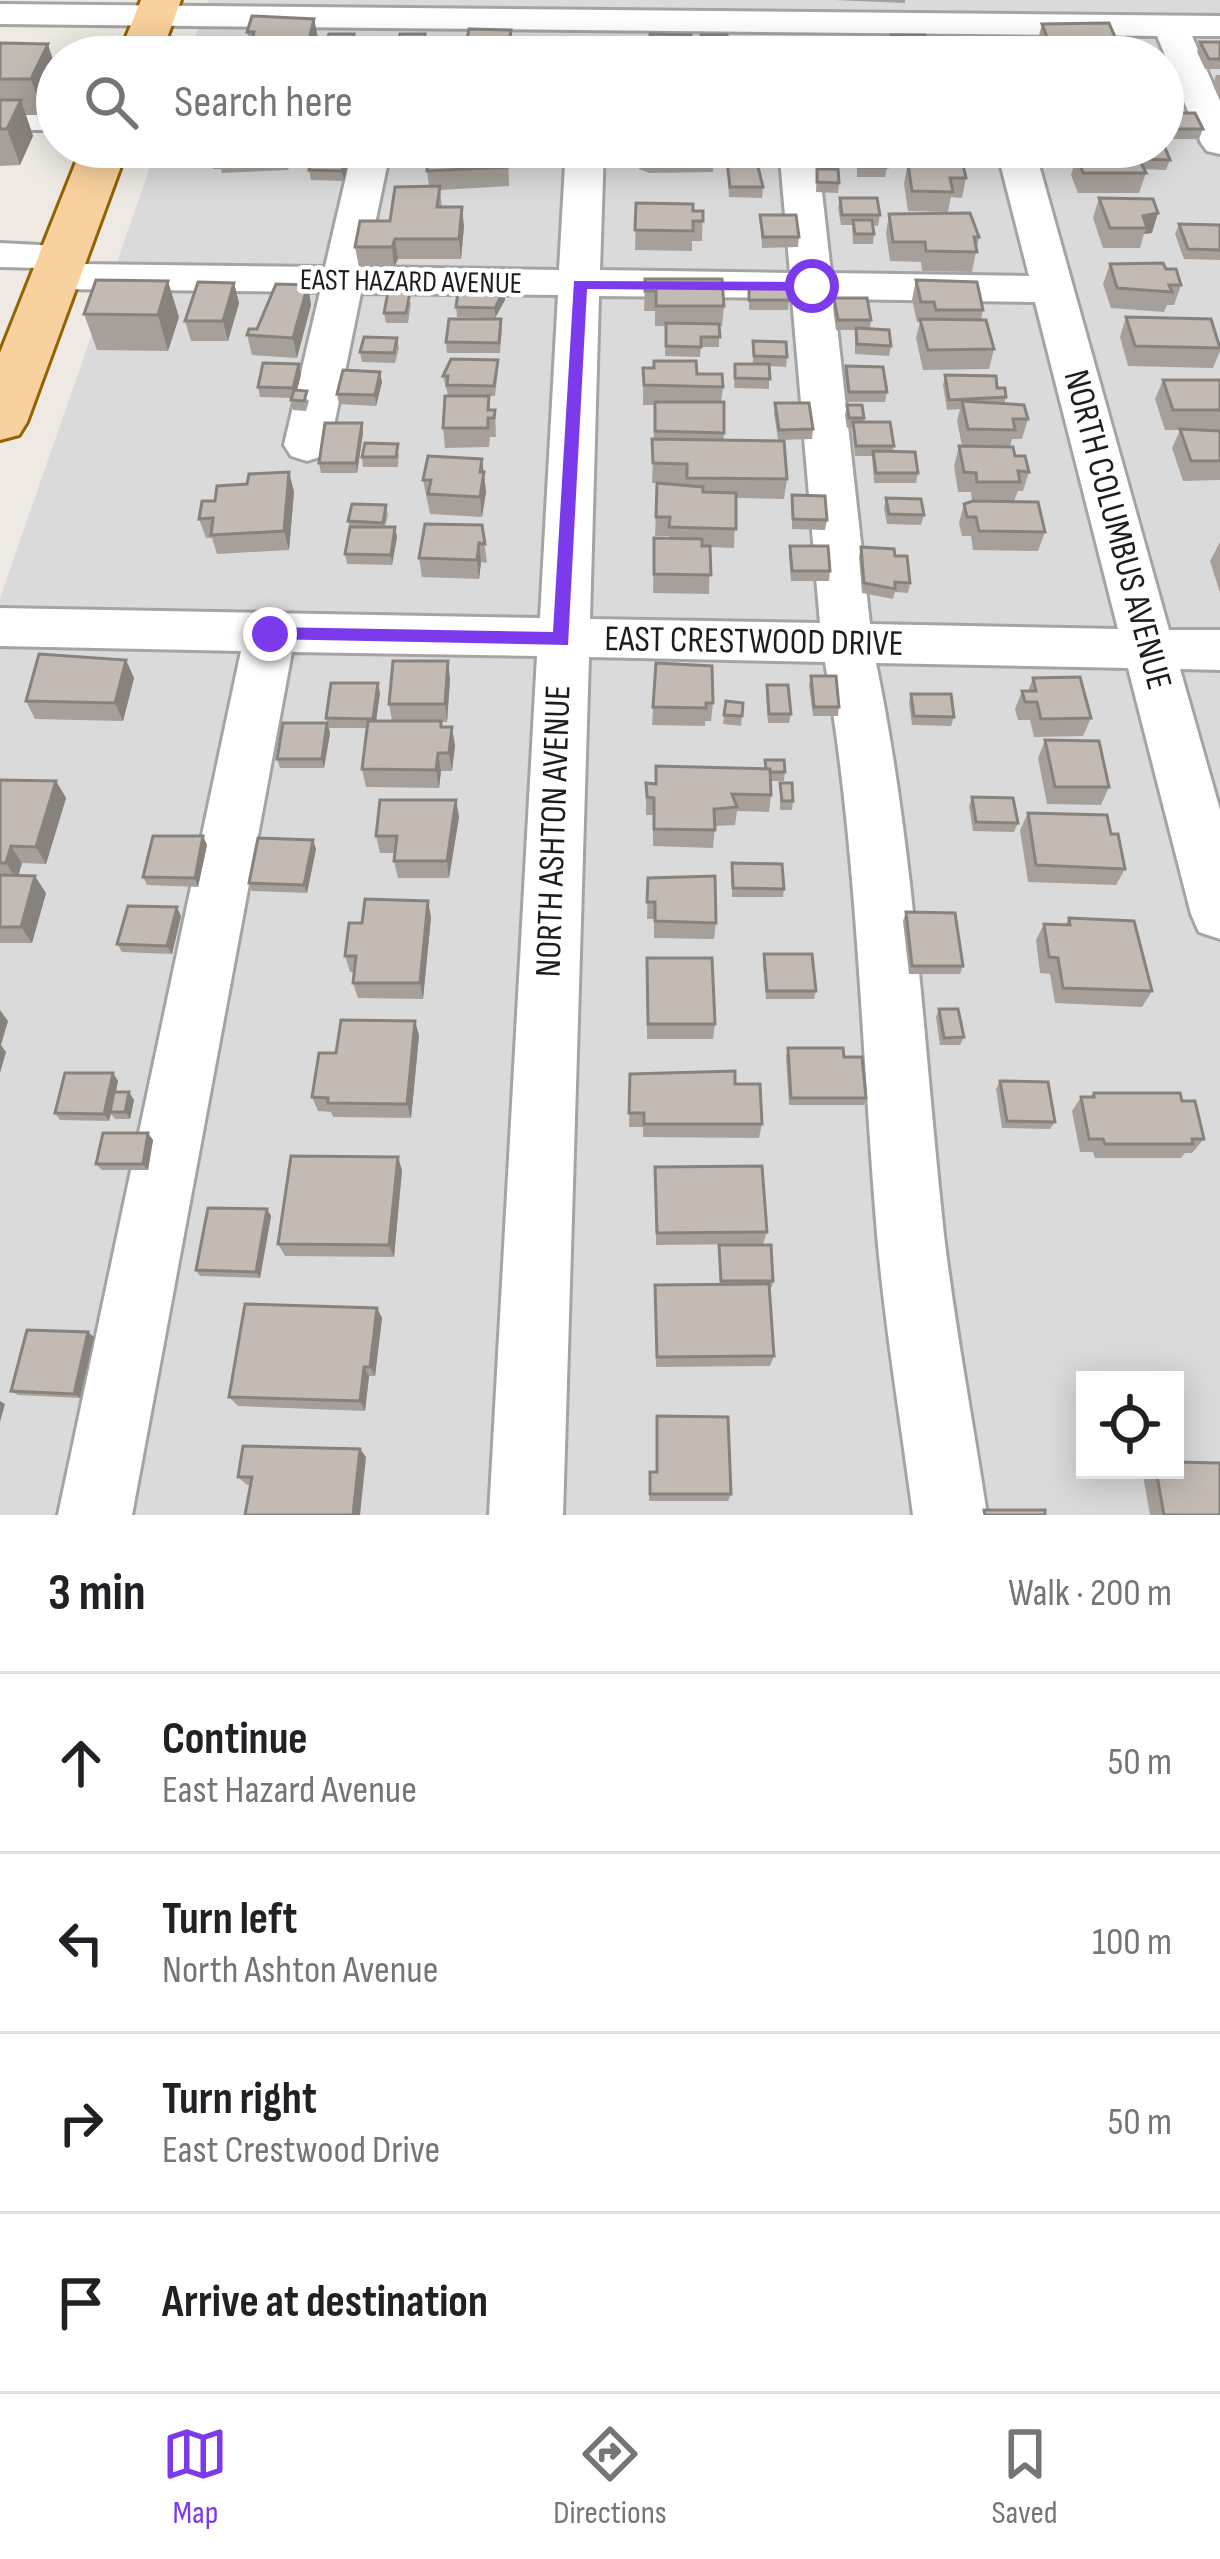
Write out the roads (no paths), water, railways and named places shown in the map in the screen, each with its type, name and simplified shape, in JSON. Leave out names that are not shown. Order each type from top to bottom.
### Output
[{"type":"main road","points":[[147,36],[158,8]]},
{"type":"main road","points":[[2,412],[97,168]]},
{"type":"street","points":[[0,14],[158,8],[783,10],[982,27],[1220,26]]},
{"type":"street","points":[[1170,26],[1174,36]]},
{"type":"street","points":[[1184,59],[1220,143]]},
{"type":"street","points":[[0,119],[36,119]]},
{"type":"street","points":[[307,445],[368,168]]},
{"type":"street","name":"NORTH ASHTON AVENUE","points":[[526,1515],[584,168]]},
{"type":"street","points":[[799,168],[847,644],[867,749],[892,964],[911,1236],[950,1515]]},
{"type":"street","name":"NORTH COLUMBUS AVENUE","points":[[1021,168],[1220,914]]},
{"type":"street","name":"EAST HAZARD AVENUE","points":[[0,255],[60,266],[344,280],[1053,289]]},
{"type":"street","name":"EAST CRESTWOOD DRIVE","points":[[0,627],[1220,650]]},
{"type":"street","points":[[95,1515],[270,634]]}]
